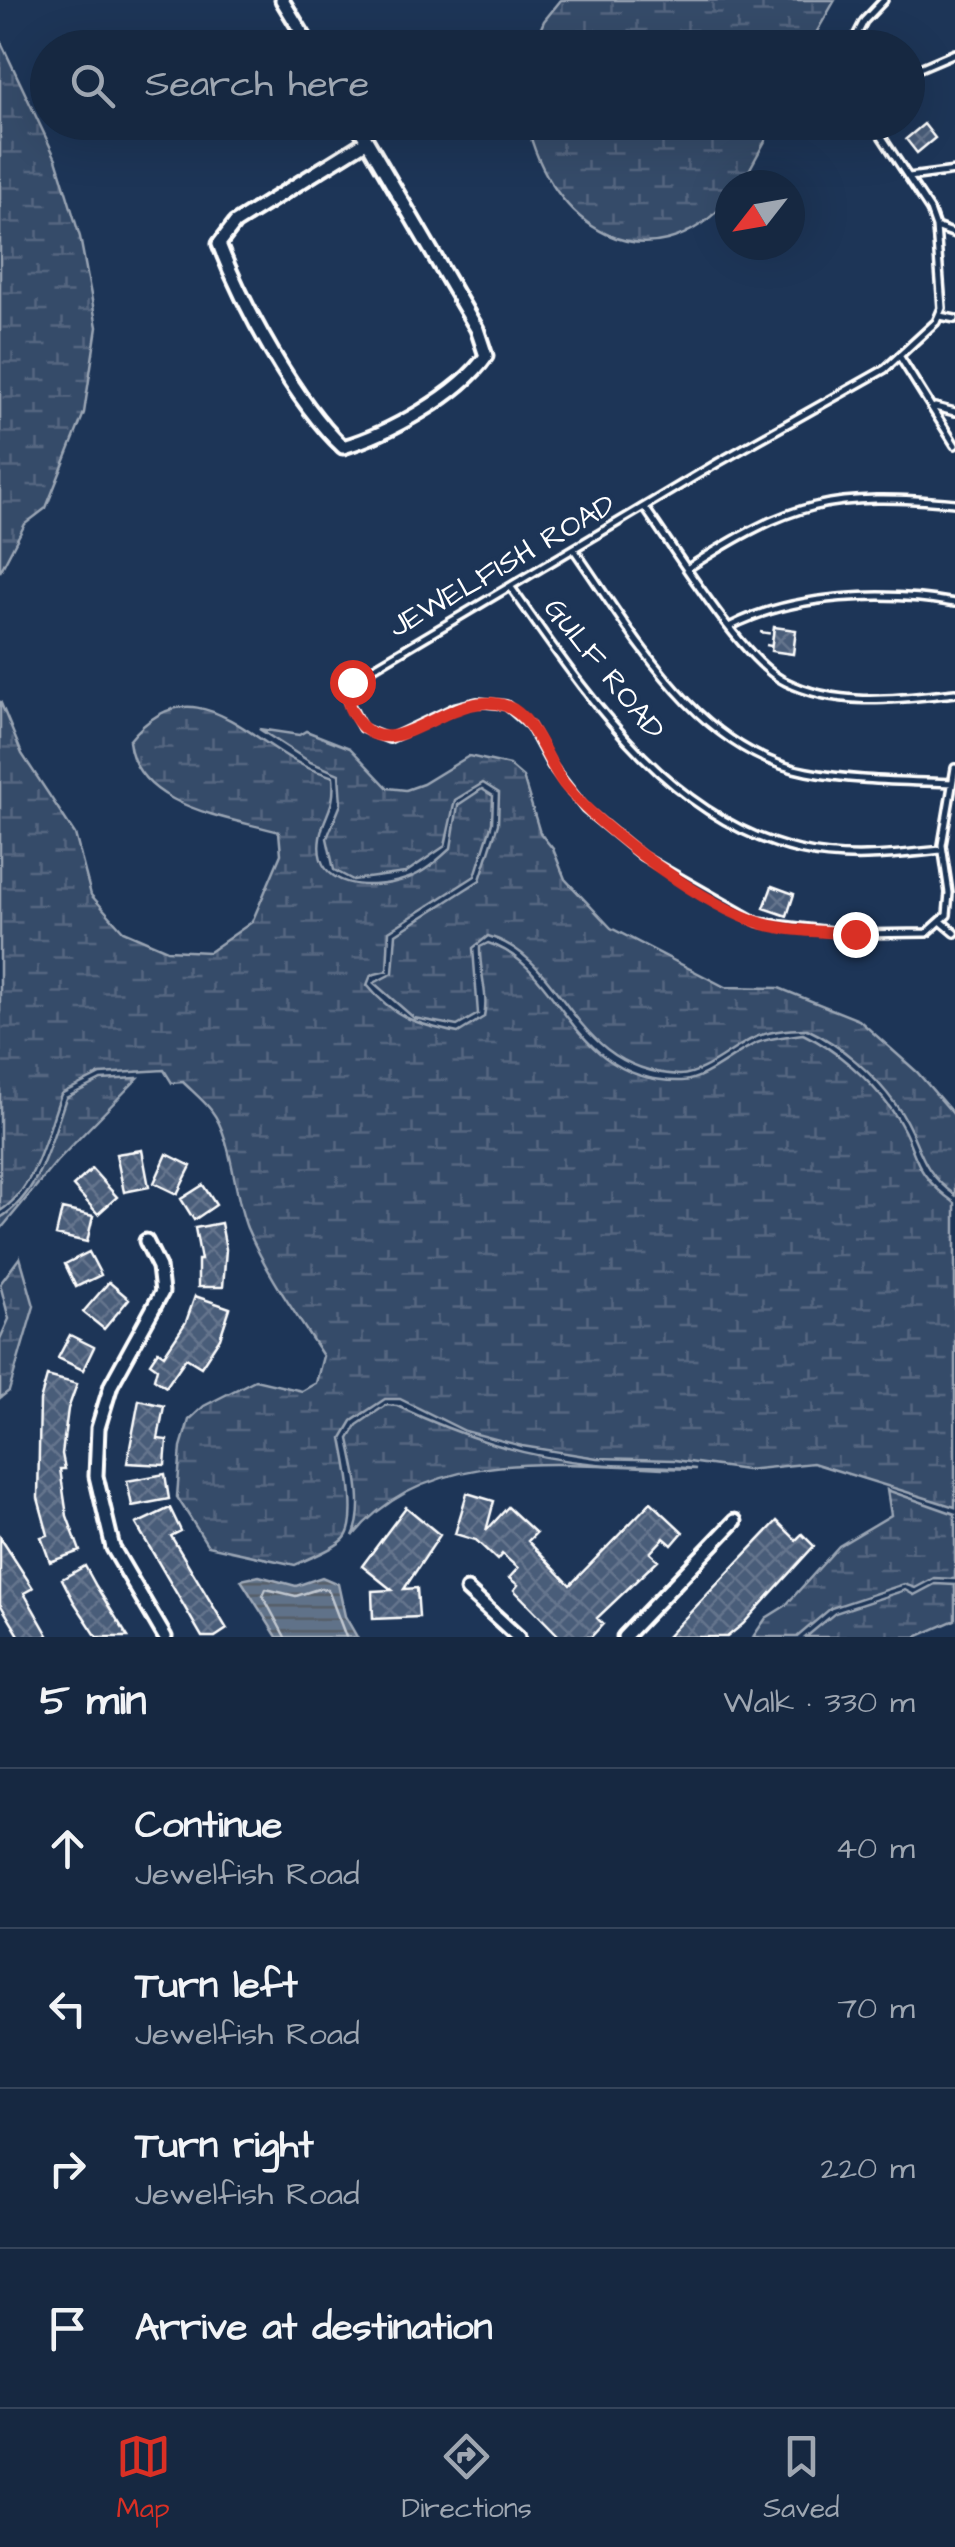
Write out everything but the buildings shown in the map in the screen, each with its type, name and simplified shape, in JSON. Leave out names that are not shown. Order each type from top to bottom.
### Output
[{"type":"street","points":[[282,0],[300,30]]},
{"type":"street","points":[[368,141],[477,328],[486,356],[473,376],[375,438],[342,447],[317,423],[232,278],[219,244],[235,223],[368,141]]},
{"type":"street","points":[[146,1241],[159,1267],[162,1292],[111,1385],[98,1428],[96,1476],[113,1548],[165,1637]]},
{"type":"street","points":[[624,1637],[735,1522]]},
{"type":"street","points":[[467,1590],[518,1637]]},
{"type":"lane","points":[[860,30],[884,0]]},
{"type":"lane","points":[[925,66],[955,53]]},
{"type":"lane","points":[[883,140],[930,210],[936,227],[940,316],[955,319]]},
{"type":"lane","points":[[907,177],[955,171]]},
{"type":"lane","points":[[936,227],[955,234]]},
{"type":"lane","name":"JEWELFISH ROAD","points":[[940,316],[900,357],[352,682],[346,699],[362,728],[389,739],[456,707],[477,702],[506,705],[530,726],[564,784],[607,830],[642,856],[747,918],[783,928],[910,936],[926,933],[941,922]]},
{"type":"lane","points":[[900,357],[955,445]]},
{"type":"lane","points":[[932,407],[955,412]]},
{"type":"lane","points":[[688,568],[795,508],[875,498],[955,503]]},
{"type":"lane","points":[[645,508],[731,626],[773,674],[824,694],[882,700],[955,693]]},
{"type":"lane","points":[[575,551],[670,682],[746,748],[806,772],[952,783]]},
{"type":"lane","name":"GULF ROAD","points":[[512,589],[627,742],[720,815],[775,842],[825,854],[887,856],[942,850]]},
{"type":"lane","points":[[731,626],[760,613],[850,599],[955,603]]},
{"type":"lane","points":[[955,768],[942,850],[950,907],[941,922],[955,933]]},
{"type":"path","points":[[760,632],[773,634]]},
{"type":"green space","points":[[561,0],[835,0],[818,30],[540,30]]},
{"type":"green space","points":[[0,40],[30,104],[30,140],[47,140],[56,159],[80,237],[97,327],[84,413],[46,508],[25,524],[0,572]]},
{"type":"green space","points":[[533,140],[766,140],[749,170],[715,170],[715,212],[699,226],[667,240],[636,242],[606,234],[580,217],[557,191]]},
{"type":"green space","points":[[0,701],[22,754],[75,834],[91,895],[123,931],[167,950],[209,952],[252,922],[281,854],[279,832],[187,806],[148,781],[135,763],[129,741],[152,719],[174,708],[196,707],[217,713],[304,766],[333,777],[333,797],[322,829],[320,855],[334,877],[347,882],[377,885],[418,874],[451,848],[458,805],[482,789],[493,796],[492,823],[475,876],[389,931],[387,971],[371,975],[367,985],[407,1018],[458,1033],[484,1017],[480,947],[488,943],[513,955],[534,974],[590,1044],[614,1064],[644,1077],[691,1079],[757,1043],[803,1034],[852,1066],[891,1109],[929,1180],[955,1203],[955,1507],[813,1463],[746,1470],[675,1460],[597,1458],[522,1446],[465,1431],[400,1399],[385,1399],[352,1421],[342,1438],[351,1506],[349,1531],[344,1539],[295,1565],[208,1546],[177,1497],[181,1447],[189,1420],[204,1406],[255,1380],[302,1391],[316,1383],[323,1356],[273,1278],[247,1228],[218,1122],[183,1082],[172,1083],[164,1070],[100,1074],[61,1094],[31,1174],[23,1189],[0,1211]]},
{"type":"green space","points":[[259,729],[299,735],[306,731],[350,748],[388,788],[406,790],[423,784],[469,756],[509,765],[523,777],[540,833],[553,849],[565,879],[611,928],[725,987],[779,988],[859,1020],[917,1072],[955,1116],[955,1195],[933,1174],[904,1117],[878,1082],[844,1052],[807,1029],[760,1036],[688,1074],[642,1068],[614,1054],[591,1034],[536,967],[515,948],[488,936],[473,948],[478,1014],[457,1026],[414,1018],[374,983],[393,973],[396,934],[480,880],[498,824],[499,793],[483,783],[455,800],[445,846],[405,873],[353,880],[334,870],[327,838],[341,804],[339,774],[310,762]]},
{"type":"green space","points":[[138,1078],[57,1161],[0,1230],[0,1218],[14,1208],[35,1181],[66,1098],[101,1080]]},
{"type":"green space","points":[[20,1257],[34,1306],[9,1391],[0,1398],[0,1339],[9,1319],[0,1284]]},
{"type":"green space","points":[[386,1405],[494,1444],[544,1457],[696,1469],[560,1464],[467,1471],[424,1484],[386,1505],[353,1536],[359,1501],[349,1439],[357,1425]]},
{"type":"green space","points":[[887,1490],[955,1514],[955,1579],[934,1578],[915,1588],[904,1584],[831,1608],[797,1637],[753,1637],[766,1618],[785,1606],[839,1546],[891,1515]]},
{"type":"green space","points":[[935,1584],[955,1585],[955,1620],[916,1637],[806,1637],[835,1613],[905,1590],[914,1595]]},
{"type":"water","points":[[259,1576],[296,1586],[322,1577],[338,1584],[345,1616],[357,1637],[277,1637],[241,1580]]},
{"type":"route","points":[[352,682],[346,699],[349,708],[362,728],[381,738],[396,738],[456,707],[477,702],[506,705],[530,726],[551,765],[585,809],[642,856],[747,918],[783,928],[855,934]]}]
